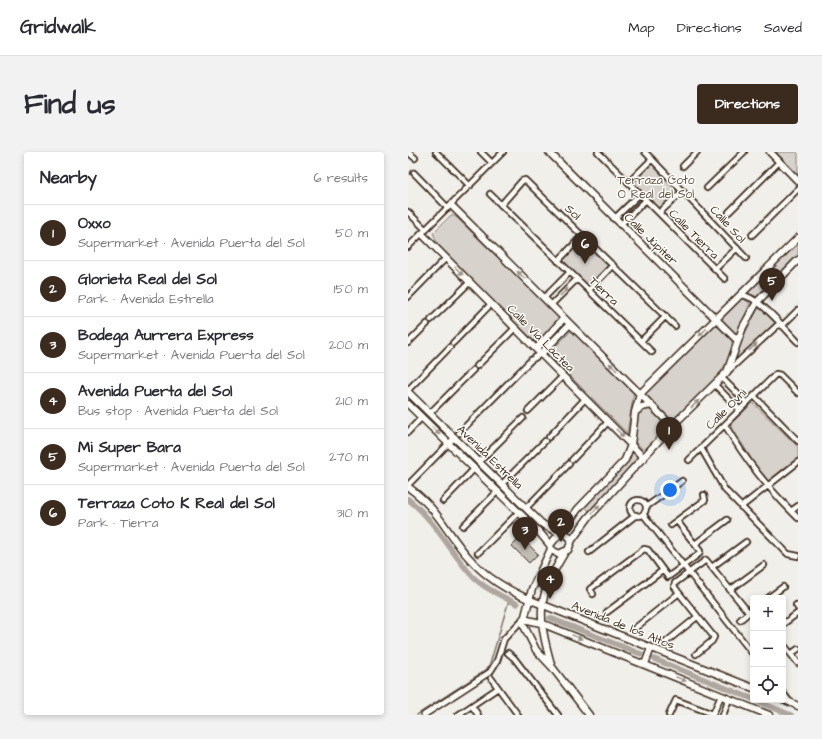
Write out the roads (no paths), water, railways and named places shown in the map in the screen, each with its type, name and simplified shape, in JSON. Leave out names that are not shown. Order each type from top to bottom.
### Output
[{"type":"street","points":[[408,152],[415,158]]},
{"type":"street","points":[[436,152],[470,186]]},
{"type":"street","points":[[481,152],[492,163]]},
{"type":"street","points":[[408,247],[503,152]]},
{"type":"street","name":"Calle Júpiter","points":[[549,152],[620,225],[738,341]]},
{"type":"street","name":"Calle Tierra","points":[[598,152],[725,280]]},
{"type":"street","name":"Calle Sol","points":[[645,152],[746,258]]},
{"type":"street","points":[[683,166],[697,152]]},
{"type":"street","points":[[707,188],[744,152]]},
{"type":"street","points":[[770,152],[798,181]]},
{"type":"street","points":[[629,182],[652,159]]},
{"type":"street","points":[[729,212],[779,162]]},
{"type":"street","points":[[414,173],[544,298],[672,426]]},
{"type":"street","name":"Sol","points":[[501,205],[522,182],[526,180],[675,326]]},
{"type":"street","points":[[752,235],[798,189]]},
{"type":"street","points":[[659,213],[683,191]]},
{"type":"street","name":"Tierra","points":[[490,194],[652,352]]},
{"type":"street","points":[[614,218],[640,194]]},
{"type":"street","points":[[620,225],[646,200]]},
{"type":"street","points":[[408,212],[424,232]]},
{"type":"street","name":"Calle Vía Láctea","points":[[424,232],[446,258],[644,458]]},
{"type":"street","points":[[558,261],[582,235]]},
{"type":"street","points":[[588,715],[552,667],[536,650],[528,638],[523,624],[528,599],[540,568],[550,547],[578,509],[625,460],[631,445],[635,412],[640,394],[798,238]]},
{"type":"street","points":[[715,269],[737,248]]},
{"type":"street","points":[[408,297],[446,258]]},
{"type":"street","points":[[727,372],[738,341],[757,302],[798,260]]},
{"type":"street","points":[[589,290],[613,265]]},
{"type":"street","points":[[544,298],[570,272]]},
{"type":"street","points":[[551,305],[577,279]]},
{"type":"street","points":[[408,343],[470,282]]},
{"type":"street","points":[[740,295],[749,296],[757,302],[798,342]]},
{"type":"street","points":[[408,391],[491,304]]},
{"type":"street","points":[[550,547],[558,554],[569,548],[572,540],[588,518],[672,426],[727,372],[798,310]]},
{"type":"street","points":[[641,341],[666,316]]},
{"type":"street","points":[[531,360],[536,349],[564,318]]},
{"type":"street","points":[[408,486],[531,360],[541,354],[570,324]]},
{"type":"street","points":[[430,413],[515,328]]},
{"type":"street","name":"Calle Ovni","points":[[688,460],[778,374],[798,393]]},
{"type":"street","points":[[528,411],[563,376]]},
{"type":"street","points":[[722,378],[747,403]]},
{"type":"street","points":[[715,385],[740,410]]},
{"type":"street","name":"Avenida Estrella","points":[[408,391],[430,413],[457,435],[479,462],[546,527],[560,533]]},
{"type":"street","points":[[754,396],[798,441]]},
{"type":"street","points":[[502,484],[586,399]]},
{"type":"street","name":"Avenida Estrella","points":[[408,404],[540,533],[550,547]]},
{"type":"street","points":[[635,412],[642,407],[651,405]]},
{"type":"street","points":[[408,432],[422,417]]},
{"type":"street","points":[[479,462],[523,418]]},
{"type":"street","points":[[526,508],[608,422]]},
{"type":"street","points":[[725,425],[744,456],[767,487],[798,518]]},
{"type":"street","points":[[700,448],[725,490],[788,554],[798,556]]},
{"type":"street","points":[[741,507],[798,462]]},
{"type":"street","points":[[443,501],[474,469]]},
{"type":"street","points":[[643,514],[646,507],[682,481]]},
{"type":"street","name":"Avenida de los Altos","points":[[408,486],[431,506],[456,543],[483,573],[501,586],[528,599],[750,687]]},
{"type":"street","points":[[462,526],[498,491]]},
{"type":"street","points":[[671,525],[705,500],[704,496]]},
{"type":"street","points":[[636,515],[630,508],[634,500],[641,500],[646,507]]},
{"type":"street","points":[[791,511],[798,506]]},
{"type":"street","points":[[478,552],[519,512]]},
{"type":"street","points":[[589,552],[636,515],[643,514]]},
{"type":"street","points":[[643,514],[750,650]]},
{"type":"street","points":[[695,544],[727,520]]},
{"type":"street","points":[[593,594],[590,589],[645,549],[668,577],[684,566],[700,552],[677,521]]},
{"type":"street","points":[[560,533],[566,534],[572,540]]},
{"type":"street","points":[[712,567],[746,542]]},
{"type":"street","points":[[552,667],[541,623],[542,604],[544,594],[552,574],[564,552]]},
{"type":"street","points":[[696,654],[714,638],[674,587],[674,584],[705,560],[730,590],[750,610]]},
{"type":"street","points":[[730,590],[764,565]]},
{"type":"street","points":[[607,612],[662,570]]},
{"type":"street","points":[[772,595],[783,587]]},
{"type":"street","points":[[634,629],[679,593]]},
{"type":"street","points":[[740,620],[750,612]]},
{"type":"street","points":[[786,622],[798,613]]},
{"type":"street","points":[[666,642],[697,617]]},
{"type":"street","points":[[523,618],[541,623],[645,664],[769,715]]},
{"type":"street","points":[[424,715],[490,672],[497,661],[504,639],[523,618]]},
{"type":"street","points":[[645,664],[651,648]]},
{"type":"street","points":[[786,648],[798,663]]},
{"type":"street","points":[[791,654],[798,649]]},
{"type":"street","points":[[508,653],[514,658],[558,715]]},
{"type":"street","points":[[491,678],[518,715]]},
{"type":"street","points":[[458,715],[498,688]]},
{"type":"street","points":[[669,715],[676,700],[703,713],[713,714],[721,696]]},
{"type":"street","points":[[723,715],[729,699]]},
{"type":"street","points":[[786,700],[798,706]]},
{"type":"street","points":[[472,706],[478,715]]},
{"type":"waterway","points":[[408,499],[418,507],[434,526],[473,577],[488,589],[517,604]]},
{"type":"waterway","points":[[417,715],[486,670],[490,664],[509,600]]},
{"type":"waterway","points":[[550,618],[641,654]]},
{"type":"waterway","points":[[654,659],[750,698]]},
{"type":"waterway","points":[[761,703],[791,715]]},
{"type":"place","name":"Terraza Coto K Real del Sol","points":[[585,264]]},
{"type":"place","name":"Mi Super Bara","points":[[772,301]]},
{"type":"place","name":"Oxxo","points":[[669,450]]},
{"type":"place","name":"Glorieta Real del Sol","points":[[561,542]]},
{"type":"place","name":"Bodega Aurrera Express","points":[[525,550]]},
{"type":"place","name":"Avenida Puerta del Sol","points":[[550,599]]},
{"type":"park label","name":"Terraza Coto O Real del Sol","points":[[656,187]]}]
